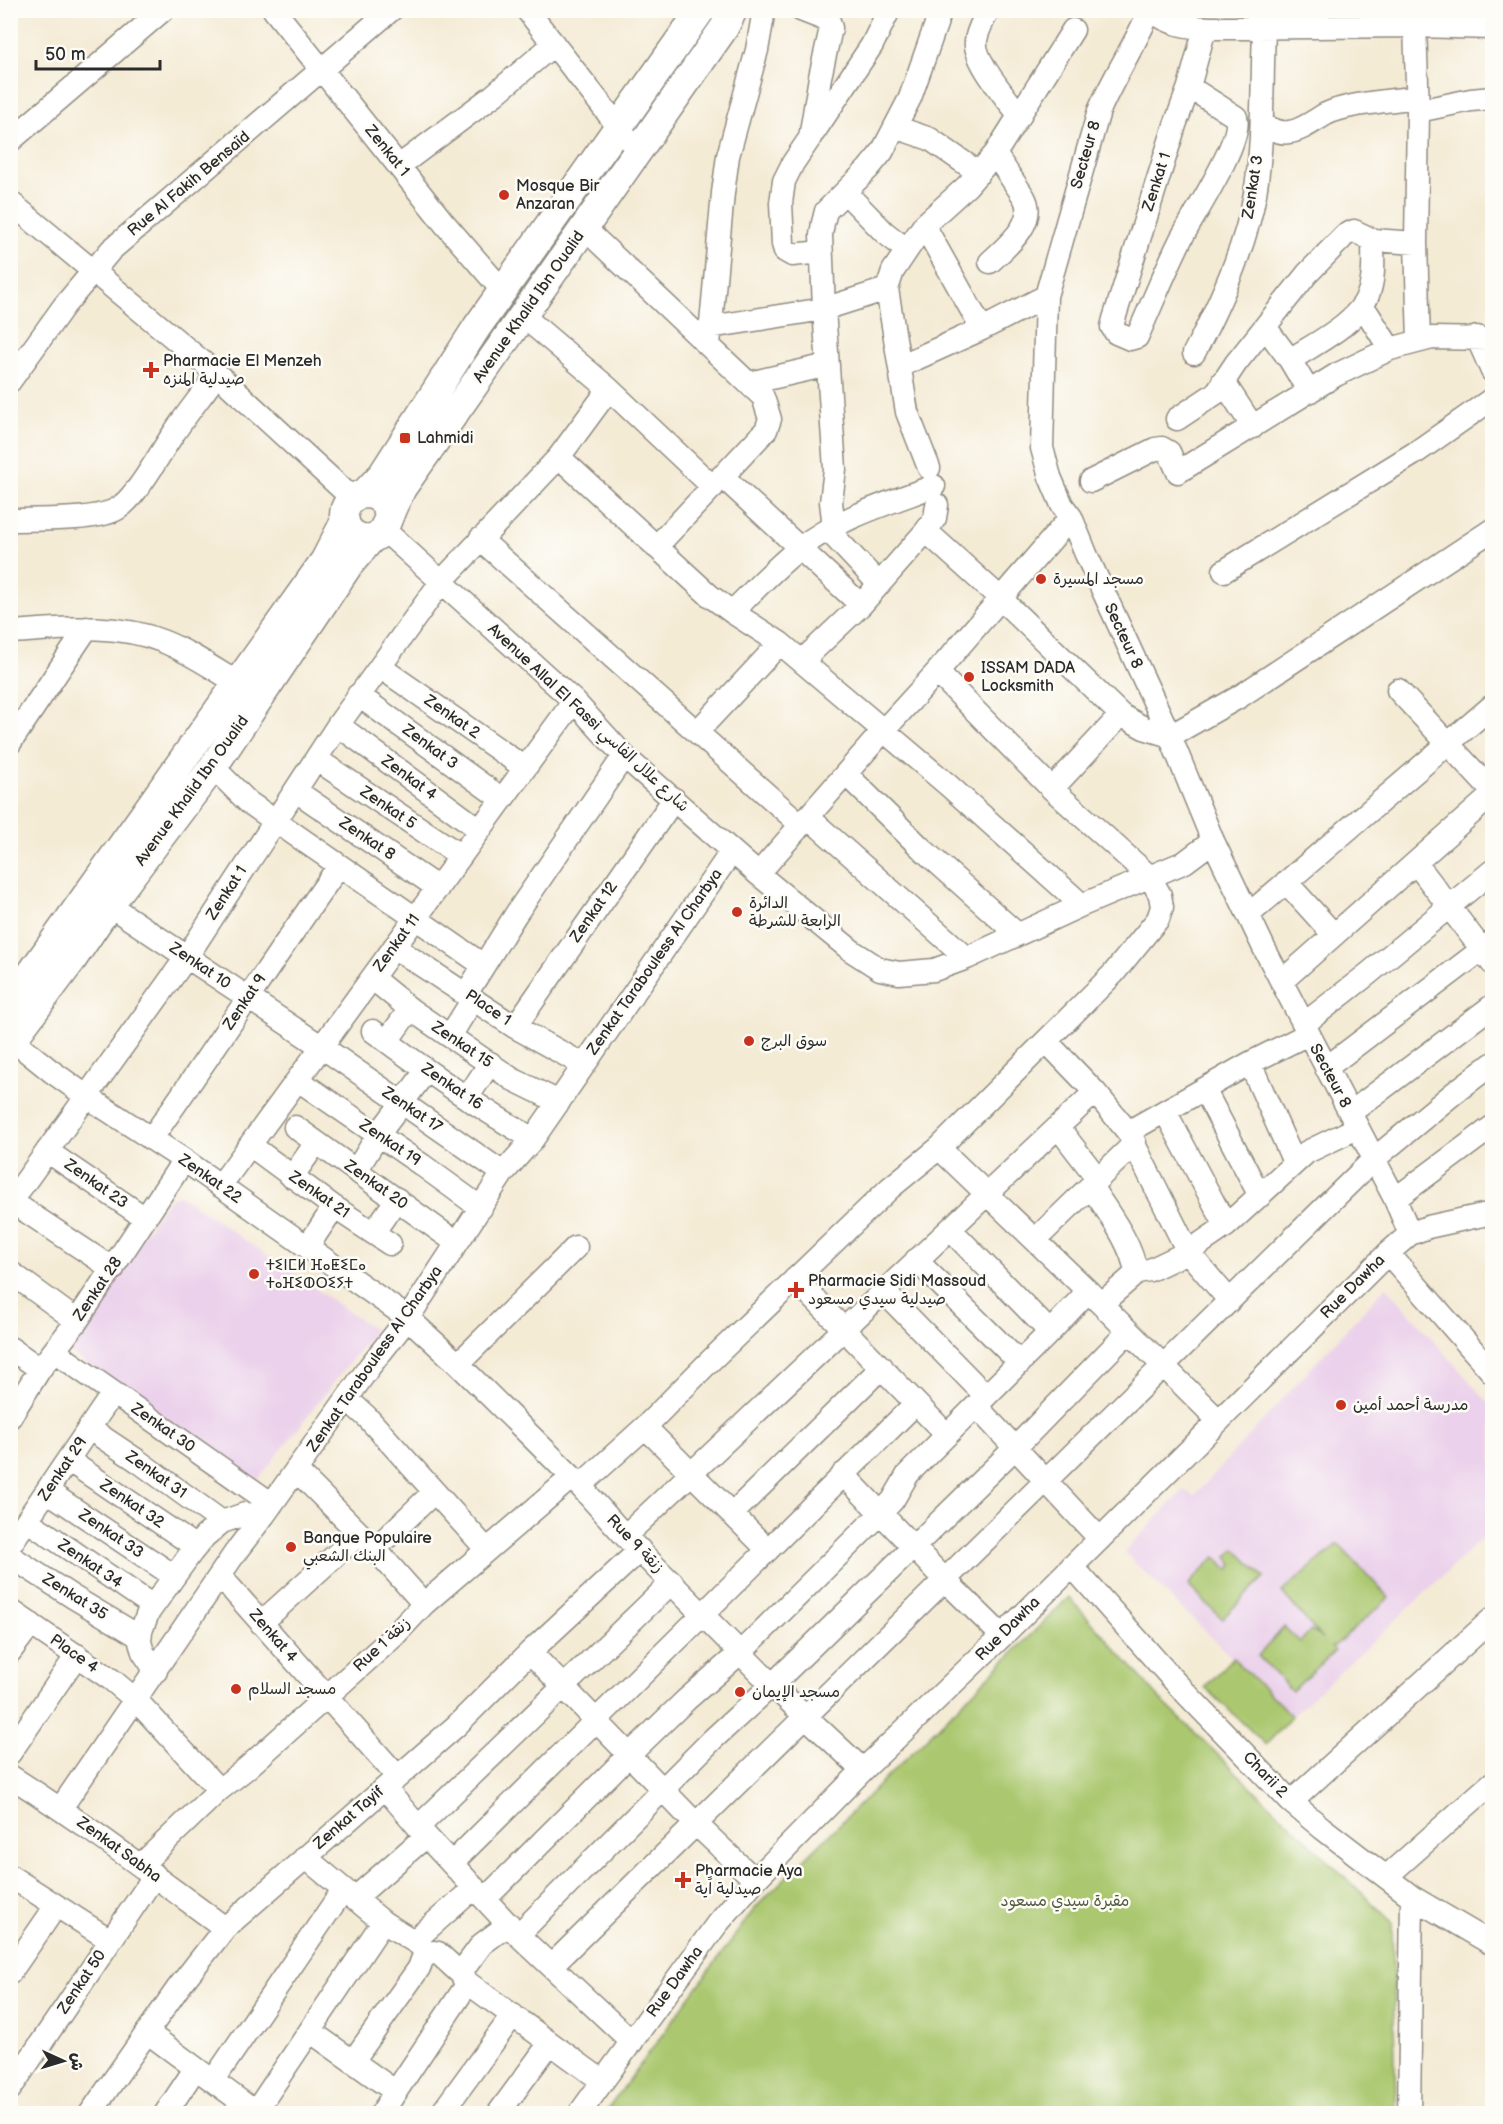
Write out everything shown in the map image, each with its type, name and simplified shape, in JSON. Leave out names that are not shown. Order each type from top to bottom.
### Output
[{"type":"main road","name":"Avenue Khalid Ibn Oualid","points":[[10,1003],[325,560],[354,505],[382,475],[502,290],[701,10]]},
{"type":"main road","name":"Avenue Khalid Ibn Oualid","points":[[11,1040],[213,767],[348,566],[382,528],[402,488],[724,28],[732,10]]},
{"type":"main road","points":[[371,495],[384,502],[382,528],[358,537],[347,528],[354,505],[371,495]]},
{"type":"street","points":[[10,141],[163,10]]},
{"type":"street","name":"Zenkat 1","points":[[274,10],[462,245],[502,290]]},
{"type":"street","name":"Rue Al Fakih Bensaïd","points":[[10,381],[43,333],[111,250],[391,10]]},
{"type":"street","points":[[527,10],[620,127],[637,152]]},
{"type":"street","points":[[710,336],[728,156],[758,50],[764,10]]},
{"type":"street","points":[[801,10],[829,21],[831,28],[810,138]]},
{"type":"street","points":[[821,252],[792,255],[785,250],[781,203],[784,181],[793,163],[872,45],[889,10]]},
{"type":"street","points":[[879,584],[831,529],[835,469],[820,235],[826,211],[876,161],[895,127],[922,67],[941,10]]},
{"type":"street","points":[[988,10],[976,38],[976,50],[982,63],[1020,116]]},
{"type":"street","points":[[1150,10],[1178,26],[1264,19],[1376,18],[1415,26],[1450,19],[1492,28]]},
{"type":"street","name":"Secteur 8","points":[[1150,10],[1138,37],[1111,82],[1099,111],[1046,296],[1042,448],[1050,477],[1062,505],[1071,517],[1103,593],[1170,736],[1212,841],[1306,1029],[1395,1199],[1410,1234]]},
{"type":"street","name":"Zenkat 3","points":[[1194,353],[1227,282],[1248,222],[1255,193],[1262,125],[1264,19]]},
{"type":"street","name":"Zenkat 1","points":[[1189,87],[1236,117],[1238,122],[1235,134],[1214,180],[1181,239],[1137,337],[1130,339],[1119,335],[1113,329],[1114,319],[1210,22]]},
{"type":"street","points":[[1415,26],[1418,104],[1416,243],[1419,341]]},
{"type":"street","points":[[802,661],[861,605],[935,518],[933,486],[907,412],[887,289],[893,271],[924,225],[979,173],[995,154],[1073,30]]},
{"type":"street","points":[[399,166],[494,95],[554,44]]},
{"type":"street","points":[[1262,125],[1280,132],[1290,132],[1319,120],[1326,114],[1344,109],[1492,98]]},
{"type":"street","points":[[895,127],[930,139],[979,173]]},
{"type":"street","points":[[990,262],[1020,232],[1029,210],[1024,197],[995,154]]},
{"type":"street","points":[[845,192],[884,232],[907,250]]},
{"type":"street","points":[[10,202],[217,374],[354,505]]},
{"type":"street","points":[[924,225],[982,329]]},
{"type":"street","points":[[584,228],[710,336],[763,397],[770,419],[766,430],[656,547]]},
{"type":"street","points":[[1177,418],[1212,397],[1307,274],[1345,235],[1354,231],[1373,240],[1416,243]]},
{"type":"street","points":[[1290,360],[1350,320],[1363,306],[1371,287],[1373,240]]},
{"type":"street","points":[[710,336],[824,309],[887,289]]},
{"type":"street","points":[[900,366],[982,329],[1046,296]]},
{"type":"street","points":[[1363,306],[1390,349]]},
{"type":"street","points":[[523,316],[717,481],[800,548],[861,605]]},
{"type":"street","points":[[1266,328],[1310,392]]},
{"type":"street","points":[[1091,481],[1155,449],[1162,448],[1169,452],[1178,472],[1359,363],[1390,349],[1419,341],[1447,337],[1485,338],[1492,371]]},
{"type":"street","points":[[749,383],[828,365]]},
{"type":"street","points":[[10,520],[77,517],[116,510],[147,475],[173,434],[217,374]]},
{"type":"street","points":[[1223,381],[1252,427]]},
{"type":"street","name":"Zenkat 1","points":[[11,1202],[186,958],[358,695],[441,582],[559,457],[609,389]]},
{"type":"street","points":[[1224,571],[1416,453],[1492,399]]},
{"type":"street","points":[[559,457],[709,595],[780,643],[802,661],[948,784],[1082,905]]},
{"type":"street","points":[[732,612],[800,548],[855,517],[933,486]]},
{"type":"street","points":[[758,874],[1071,517]]},
{"type":"street","name":"Avenue Allal El Fassi شارع علال الفاسي","points":[[382,528],[574,701],[624,756],[758,874],[852,951],[880,969],[899,973],[934,970],[967,958]]},
{"type":"street","points":[[926,531],[1000,598],[1121,715],[1144,728],[1170,736],[1239,697],[1492,530]]},
{"type":"street","points":[[480,539],[697,732],[967,958],[1082,905],[1185,862],[1212,841]]},
{"type":"street","points":[[10,743],[87,628]]},
{"type":"street","points":[[10,632],[87,628],[129,632],[164,642],[238,684]]},
{"type":"street","points":[[697,732],[780,643]]},
{"type":"street","name":"Zenkat 2","points":[[380,667],[525,768]]},
{"type":"street","points":[[937,672],[1052,789],[1150,877]]},
{"type":"street","points":[[1282,981],[1492,793],[1398,690]]},
{"type":"street","name":"Zenkat 3","points":[[358,695],[502,800]]},
{"type":"street","name":"Zenkat 11","points":[[220,1186],[574,701]]},
{"type":"street","points":[[1248,915],[1492,706]]},
{"type":"street","points":[[1052,789],[1121,715]]},
{"type":"street","name":"Zenkat 4","points":[[338,725],[480,830]]},
{"type":"street","points":[[450,1036],[483,965],[624,756]]},
{"type":"street","name":"Zenkat 5","points":[[316,759],[461,856]]},
{"type":"street","points":[[213,767],[248,801],[483,965]]},
{"type":"street","points":[[846,774],[920,847],[1017,934]]},
{"type":"street","name":"Zenkat 8","points":[[296,792],[438,888]]},
{"type":"street","name":"Zenkat 12","points":[[515,1027],[674,799]]},
{"type":"street","name":"Zenkat Tarabouless Al Charbya","points":[[61,1808],[237,1550],[408,1318],[503,1173],[533,1139],[732,851]]},
{"type":"street","points":[[1326,1068],[1489,952],[1448,907],[1416,863]]},
{"type":"street","name":"Zenkat 9","points":[[151,1139],[339,866]]},
{"type":"street","points":[[1035,1240],[1094,1183],[1131,1138],[1165,1111],[1306,1029],[1492,871]]},
{"type":"street","name":"Rue 1 زنقة","points":[[148,1870],[219,1790],[247,1768],[394,1636],[424,1604],[487,1550],[645,1427],[795,1279],[891,1188],[939,1148],[1113,974],[1158,919],[1162,907],[1160,895],[1150,877]]},
{"type":"street","points":[[1287,882],[1334,935]]},
{"type":"street","name":"Zenkat 10","points":[[109,905],[322,1047]]},
{"type":"street","name":"Place 1","points":[[394,948],[515,1027],[584,1065]]},
{"type":"street","name":"Zenkat 15","points":[[372,978],[410,1009],[512,1079],[559,1102]]},
{"type":"street","points":[[352,2061],[397,2000],[419,1948],[480,1894],[686,1700],[741,1652],[893,1500],[903,1480],[1050,1332],[1095,1298],[1131,1278],[1136,1272],[1150,1270],[1188,1252],[1226,1226],[1294,1162],[1354,1120],[1492,1006]]},
{"type":"street","name":"Zenkat 16","points":[[410,1009],[380,1036],[426,1071],[533,1139]]},
{"type":"street","name":"Zenkat 22","points":[[11,1040],[86,1096],[184,1160],[408,1318]]},
{"type":"street","points":[[1046,1041],[1095,1092],[1131,1138],[1188,1252],[1229,1300]]},
{"type":"street","name":"Zenkat 17","points":[[322,1047],[503,1173]]},
{"type":"street","points":[[1250,1063],[1294,1162]]},
{"type":"street","points":[[467,1098],[490,1064]]},
{"type":"street","points":[[551,1966],[1374,1159],[1492,1064]]},
{"type":"street","points":[[357,1171],[378,1135],[426,1071]]},
{"type":"street","name":"Zenkat 19","points":[[298,1080],[481,1208]]},
{"type":"street","points":[[1204,1089],[1260,1196]]},
{"type":"street","name":"Zenkat Tayif","points":[[90,2114],[178,1988],[225,1928],[456,1726],[633,1543],[690,1473],[846,1329],[1095,1092]]},
{"type":"street","points":[[1165,1111],[1226,1226]]},
{"type":"street","name":"Zenkat 20","points":[[295,1127],[457,1243]]},
{"type":"street","points":[[1058,1127],[1094,1183],[1134,1260],[1136,1272]]},
{"type":"street","points":[[1395,1199],[1492,1127]]},
{"type":"street","points":[[292,1177],[316,1143]]},
{"type":"street","name":"Zenkat 21","points":[[250,1145],[334,1207],[381,1238],[396,1199]]},
{"type":"street","points":[[939,1148],[1219,1421]]},
{"type":"street","name":"Zenkat 23","points":[[47,1150],[145,1218]]},
{"type":"street","name":"Zenkat 28","points":[[10,1417],[47,1360],[113,1269],[184,1160]]},
{"type":"street","points":[[11,1202],[113,1269]]},
{"type":"street","points":[[308,1246],[334,1207]]},
{"type":"street","name":"Rue Dawha","points":[[579,2114],[717,1924],[755,1880],[863,1770],[1002,1636],[1388,1253],[1410,1234],[1487,1211]]},
{"type":"street","points":[[950,1229],[1050,1332]]},
{"type":"street","points":[[458,1364],[576,1247]]},
{"type":"street","points":[[1388,1253],[1492,1372]]},
{"type":"street","points":[[916,1260],[1020,1363]]},
{"type":"street","points":[[10,1272],[77,1321]]},
{"type":"street","points":[[795,1279],[947,1435]]},
{"type":"street","points":[[884,1292],[981,1401],[1015,1448],[1100,1539]]},
{"type":"street","name":"Rue 9 زنقة","points":[[408,1318],[458,1364],[576,1482],[772,1685],[863,1770]]},
{"type":"street","points":[[381,2114],[465,1978],[482,1944],[513,1929],[663,1789],[1015,1448],[1128,1332]]},
{"type":"street","name":"Zenkat 30","points":[[10,1348],[47,1360],[113,1393],[268,1509]]},
{"type":"street","points":[[733,1513],[882,1366]]},
{"type":"street","name":"Zenkat 29","points":[[10,1545],[113,1393]]},
{"type":"street","points":[[347,1399],[367,1417],[487,1550]]},
{"type":"street","points":[[452,1863],[916,1403]]},
{"type":"street","points":[[645,1427],[768,1550]]},
{"type":"street","name":"Zenkat 31","points":[[90,1429],[222,1522]]},
{"type":"street","name":"Zenkat 32","points":[[68,1460],[196,1547]]},
{"type":"street","points":[[296,1470],[367,1541],[424,1604]]},
{"type":"street","points":[[843,1474],[1002,1636]]},
{"type":"street","name":"Zenkat 33","points":[[47,1491],[174,1576]]},
{"type":"street","points":[[261,1623],[434,1492]]},
{"type":"street","points":[[156,1671],[143,1652],[140,1637],[148,1613],[196,1547],[222,1522],[239,1515],[268,1509]]},
{"type":"street","name":"Zenkat 34","points":[[28,1521],[153,1606]]},
{"type":"street","name":"Zenkat 35","points":[[10,1556],[73,1598],[140,1637]]},
{"type":"street","name":"Charii 2","points":[[1072,1566],[1177,1684],[1291,1802],[1412,1897],[1492,1944]]},
{"type":"street","name":"Zenkat 4","points":[[220,1577],[325,1696],[391,1782],[422,1832],[513,1929],[632,2042]]},
{"type":"street","points":[[165,2114],[204,2075],[349,1895],[422,1832],[529,1718],[672,1582]]},
{"type":"street","name":"Place 4","points":[[10,1610],[112,1680],[136,1701],[219,1790]]},
{"type":"street","points":[[1291,1802],[1492,1619]]},
{"type":"street","points":[[10,1652],[31,1624]]},
{"type":"street","points":[[530,1652],[695,1823],[755,1880]]},
{"type":"street","points":[[10,1753],[77,1655]]},
{"type":"street","name":"Zenkat Sabha","points":[[10,1776],[61,1808],[225,1928]]},
{"type":"street","points":[[1386,1877],[1492,1782]]},
{"type":"street","points":[[305,1857],[383,1922],[419,1948],[438,1953],[465,1978],[602,2080]]},
{"type":"street","name":"Zenkat 50","points":[[10,2089],[110,1941],[148,1870]]},
{"type":"street","points":[[10,1876],[110,1941]]},
{"type":"street","points":[[1409,2114],[1412,1897]]},
{"type":"street","points":[[10,1973],[17,1950],[56,1906]]},
{"type":"street","points":[[148,2033],[256,2113],[383,1922]]},
{"type":"street","points":[[441,2114],[513,2015]]},
{"type":"street","points":[[310,2031],[396,2092]]},
{"type":"street","points":[[498,2114],[550,2043]]},
{"type":"shaded area","points":[[180,1195],[375,1330],[257,1481],[65,1349],[169,1198]]},
{"type":"shaded area","points":[[1386,1286],[1492,1407],[1492,1528],[1292,1716],[1124,1552],[1184,1490],[1194,1496]]},
{"type":"green space","points":[[1338,1544],[1389,1598],[1332,1648],[1335,1651],[1292,1691],[1258,1656],[1284,1627],[1300,1642],[1311,1630],[1322,1639],[1282,1592]]},
{"type":"green space","points":[[1235,1549],[1264,1577],[1222,1619],[1188,1585],[1215,1557],[1229,1570],[1233,1565],[1227,1557]]},
{"type":"green space","name":"مقبرة سيدي مسعود","points":[[1069,1597],[1162,1701],[1392,1922],[1396,2113],[605,2113],[755,1908]]},
{"type":"green space","points":[[1233,1658],[1292,1716],[1266,1745],[1205,1687]]},
{"type":"place","name":"Mosque Bir Anzaran","points":[[504,195]]},
{"type":"place","name":"Pharmacie El Menzeh صيدلية المنزه","points":[[151,370]]},
{"type":"place","name":"Lahmidi","points":[[405,438]]},
{"type":"place","name":"مسجد المسيرة","points":[[1041,579]]},
{"type":"place","name":"ISSAM DADA Locksmith","points":[[969,677]]},
{"type":"place","name":"الدائرة الرابعة للشرطة","points":[[737,912]]},
{"type":"place","name":"سوق البرج","points":[[749,1041]]},
{"type":"place","name":"ⵜⵉⵏⵎⵍ ⴼⴰⵟⵉⵎⴰ ⵜⴰⴼⵉⵀⵔⵉⵢⵜ","points":[[254,1274]]},
{"type":"place","name":"Pharmacie Sidi Massoud صيدلية سيدي مسعود","points":[[796,1290]]},
{"type":"place","name":"مدرسة أحمد أمين","points":[[1341,1405]]},
{"type":"place","name":"Banque Populaire البنك الشعبي","points":[[291,1547]]},
{"type":"place","name":"مسجد السلام","points":[[236,1689]]},
{"type":"place","name":"مسجد الإيمان","points":[[740,1692]]},
{"type":"place","name":"Pharmacie Aya صيدلية اًية","points":[[683,1880]]}]
